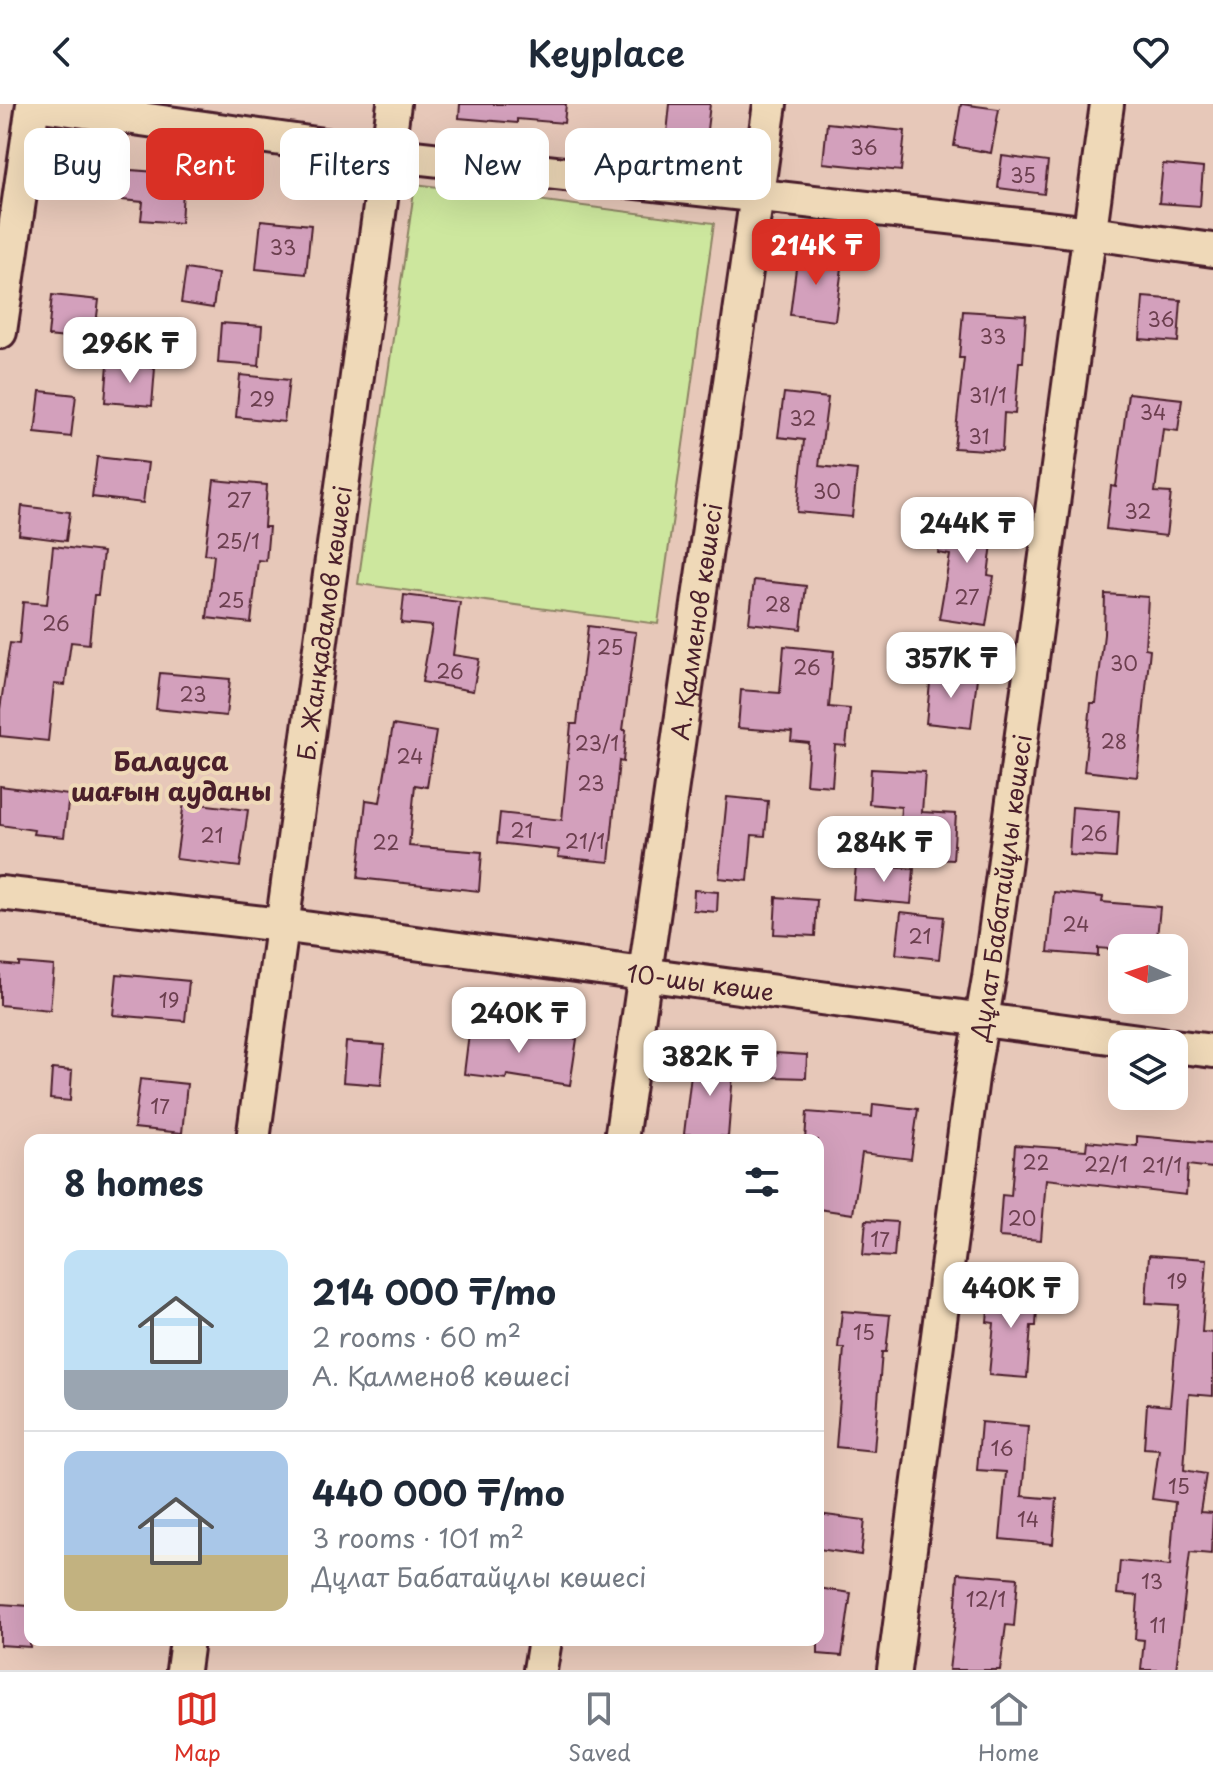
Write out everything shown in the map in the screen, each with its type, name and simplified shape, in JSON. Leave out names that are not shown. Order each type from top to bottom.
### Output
[{"type":"street","points":[[0,332],[34,104],[280,139]]},
{"type":"street","name":"Б. Жанқадамов көшесі","points":[[391,128],[394,104]]},
{"type":"street","name":"А. Қалменов көшесі","points":[[767,128],[770,104]]},
{"type":"street","name":"Дұлат Бабатайұлы көшесі","points":[[894,1670],[1107,104]]},
{"type":"street","points":[[419,158],[565,175]]},
{"type":"street","points":[[771,199],[1091,233],[1213,250]]},
{"type":"street","name":"Б. Жанқадамов көшесі","points":[[254,1134],[381,200]]},
{"type":"street","name":"А. Қалменов көшесі","points":[[622,1134],[757,200]]},
{"type":"street","name":"10-шы көше","points":[[0,893],[281,925],[1108,1037]]},
{"type":"street","points":[[1188,1048],[1213,1051]]},
{"type":"street","points":[[183,1670],[186,1646]]},
{"type":"street","points":[[540,1670],[544,1646]]},
{"type":"green space","points":[[419,185],[435,187],[435,200],[538,200],[714,223],[658,624],[358,584],[413,200],[419,200]]},
{"type":"building","points":[[460,104],[566,104],[564,123],[517,119],[517,123],[459,118]]},
{"type":"building","points":[[670,104],[710,104],[707,128],[668,128]]},
{"type":"building","points":[[961,104],[999,109],[991,153],[954,146]]},
{"type":"building","points":[[827,123],[905,131],[901,171],[823,163]]},
{"type":"building","points":[[1002,156],[1048,162],[1044,194],[998,188]]},
{"type":"building","points":[[1163,164],[1203,168],[1200,206],[1159,203]]},
{"type":"building","points":[[130,170],[146,171],[146,200],[182,200],[181,223],[141,220],[143,202],[122,200],[130,200]]},
{"type":"building","points":[[261,220],[311,225],[306,274],[256,269]]},
{"type":"building","points":[[798,253],[843,260],[835,321],[790,315]]},
{"type":"building","points":[[186,269],[218,274],[213,308],[181,303]]},
{"type":"building","points":[[52,295],[99,300],[94,341],[48,336]]},
{"type":"building","points":[[1143,297],[1181,300],[1178,342],[1140,339]]},
{"type":"building","points":[[963,311],[1026,315],[1015,414],[1004,413],[1002,451],[954,448],[964,358],[959,358]]},
{"type":"building","points":[[221,323],[262,326],[259,366],[218,363]]},
{"type":"building","points":[[108,364],[155,368],[152,406],[105,402]]},
{"type":"building","points":[[240,375],[289,380],[284,422],[236,417]]},
{"type":"building","points":[[40,391],[76,395],[71,437],[35,433]]},
{"type":"building","points":[[784,393],[828,398],[819,466],[857,470],[852,517],[797,512],[804,440],[778,437]]},
{"type":"building","points":[[1128,393],[1182,399],[1178,431],[1163,429],[1155,492],[1171,493],[1166,536],[1106,529],[1111,486],[1116,487]]},
{"type":"building","points":[[97,457],[148,463],[143,503],[92,497]]},
{"type":"building","points":[[214,480],[267,485],[264,527],[269,527],[266,561],[258,560],[251,623],[207,618],[214,555],[205,554]]},
{"type":"building","points":[[22,506],[70,512],[66,541],[19,535]]},
{"type":"building","points":[[944,506],[996,513],[988,575],[994,576],[986,626],[939,619],[950,555],[938,553]]},
{"type":"building","points":[[53,546],[103,552],[98,595],[94,595],[89,644],[71,642],[65,685],[54,684],[48,741],[0,736],[0,709],[10,643],[19,644],[23,602],[47,604]]},
{"type":"building","points":[[754,580],[806,586],[801,629],[749,623]]},
{"type":"building","points":[[1105,594],[1148,597],[1145,648],[1150,649],[1137,777],[1084,771],[1091,703],[1096,703]]},
{"type":"building","points":[[404,595],[460,602],[453,655],[479,659],[473,691],[422,682],[432,626],[401,623]]},
{"type":"building","points":[[588,626],[636,632],[609,862],[558,857],[559,850],[497,843],[500,813],[562,820],[571,724],[577,724]]},
{"type":"building","points":[[784,646],[834,651],[829,707],[850,709],[846,746],[835,745],[832,786],[806,784],[809,743],[791,741],[792,732],[738,728],[741,690],[780,693]]},
{"type":"building","points":[[160,673],[230,679],[226,716],[156,709]]},
{"type":"building","points":[[931,673],[977,678],[971,728],[926,723]]},
{"type":"building","points":[[393,725],[436,732],[427,787],[415,785],[409,846],[482,852],[479,891],[358,878],[366,800],[380,802]]},
{"type":"building","points":[[871,769],[925,772],[922,812],[956,814],[953,860],[898,857],[901,807],[869,804]]},
{"type":"building","points":[[0,786],[69,795],[64,837],[33,834],[34,830],[0,825]]},
{"type":"building","points":[[727,797],[768,801],[765,836],[752,835],[748,881],[719,878]]},
{"type":"building","points":[[184,802],[248,810],[240,867],[176,859]]},
{"type":"building","points":[[1072,807],[1119,811],[1116,858],[1069,855]]},
{"type":"building","points":[[856,864],[914,869],[911,904],[853,899]]},
{"type":"building","points":[[694,890],[718,892],[717,912],[693,910]]},
{"type":"building","points":[[1054,892],[1103,897],[1102,902],[1160,907],[1157,934],[1108,934],[1108,949],[1098,948],[1098,956],[1048,952]]},
{"type":"building","points":[[776,897],[817,900],[815,936],[774,934]]},
{"type":"building","points":[[901,912],[944,917],[939,959],[896,954]]},
{"type":"building","points":[[19,963],[54,966],[50,1010],[0,1005],[0,964],[19,966]]},
{"type":"building","points":[[117,974],[189,981],[185,1021],[113,1015]]},
{"type":"building","points":[[470,1025],[577,1039],[570,1085],[507,1075],[506,1079],[464,1074]]},
{"type":"building","points":[[346,1042],[385,1045],[381,1085],[343,1082]]},
{"type":"building","points":[[775,1053],[807,1055],[806,1078],[774,1077]]},
{"type":"building","points":[[693,1057],[734,1061],[728,1134],[684,1134]]},
{"type":"building","points":[[52,1069],[72,1071],[70,1101],[50,1099]]},
{"type":"building","points":[[140,1079],[187,1084],[182,1133],[134,1128]]},
{"type":"building","points":[[873,1104],[918,1109],[911,1159],[862,1153],[853,1214],[824,1210],[824,1134],[805,1134],[807,1112],[872,1117]]},
{"type":"building","points":[[1137,1136],[1213,1143],[1213,1168],[1188,1165],[1186,1195],[1046,1179],[1041,1240],[999,1237],[1002,1195],[1011,1196],[1015,1145],[1086,1150],[1087,1141],[1137,1146]]},
{"type":"building","points":[[866,1220],[897,1222],[894,1257],[863,1255]]},
{"type":"building","points":[[1149,1255],[1207,1259],[1202,1332],[1213,1333],[1213,1396],[1189,1394],[1184,1470],[1206,1474],[1200,1512],[1213,1513],[1211,1554],[1190,1552],[1176,1670],[1141,1670],[1144,1640],[1135,1639],[1138,1596],[1117,1594],[1120,1561],[1170,1566],[1175,1502],[1152,1499],[1159,1449],[1144,1448],[1147,1404],[1170,1406],[1179,1305],[1146,1303]]},
{"type":"building","points":[[990,1287],[1038,1291],[1036,1326],[1031,1326],[1027,1378],[989,1375],[994,1323],[987,1322]]},
{"type":"building","points":[[842,1311],[890,1315],[886,1352],[882,1352],[874,1451],[836,1447],[844,1348],[838,1348]]},
{"type":"building","points":[[981,1422],[1028,1426],[1022,1496],[1057,1499],[1053,1544],[1000,1539],[1006,1472],[977,1470]]},
{"type":"building","points":[[824,1515],[865,1520],[861,1555],[824,1550]]},
{"type":"building","points":[[958,1573],[1018,1578],[1014,1626],[1006,1625],[1000,1670],[949,1670]]},
{"type":"building","points":[[824,1589],[851,1593],[842,1656],[818,1654],[818,1646],[824,1646]]},
{"type":"building","points":[[0,1604],[24,1606],[24,1646],[30,1647],[0,1645]]},
{"type":"district","name":"Балауса шағын ауданы","points":[[171,775]]}]
